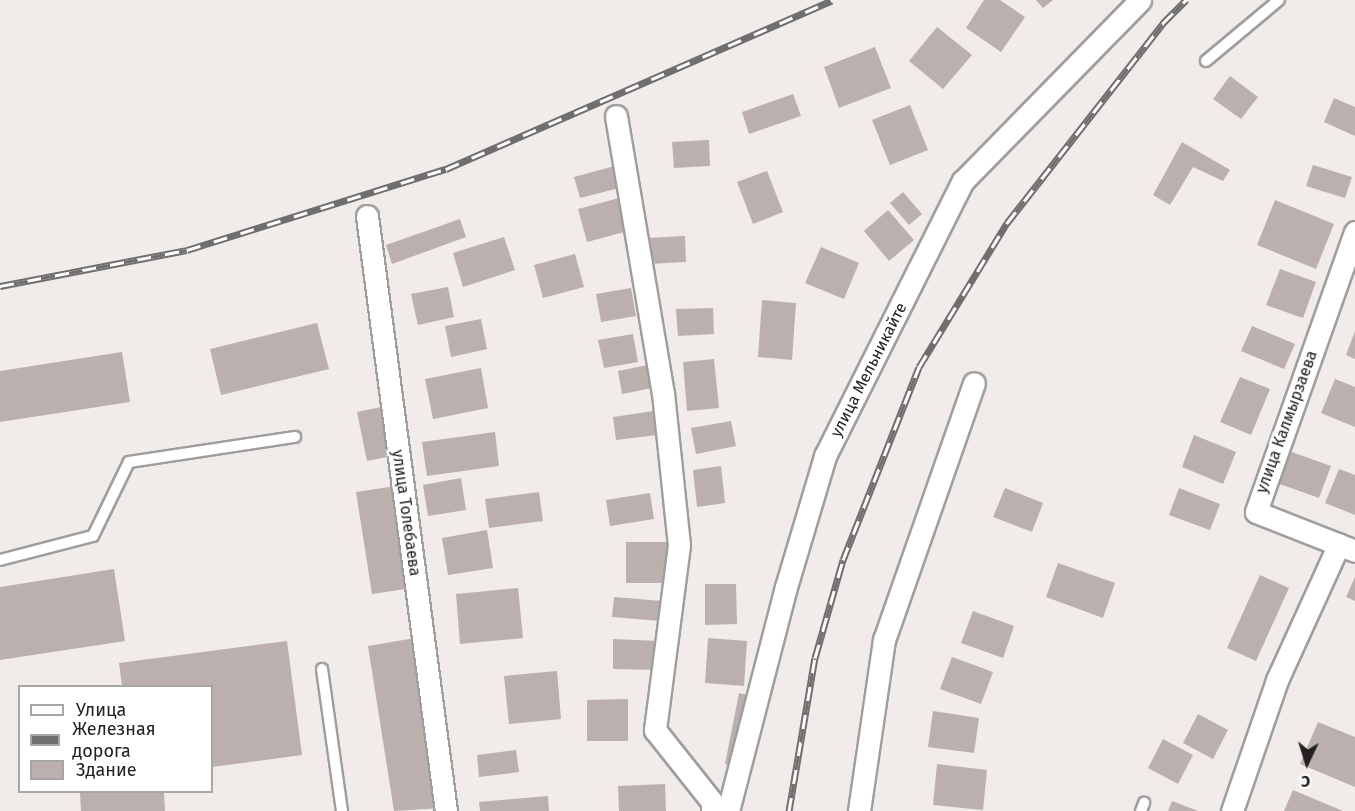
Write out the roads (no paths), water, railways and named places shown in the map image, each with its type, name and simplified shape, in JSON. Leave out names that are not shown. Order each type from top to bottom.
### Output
[{"type":"street","name":"улица Мельникайте","points":[[729,811],[786,587],[825,456],[963,181],[1140,0]]},
{"type":"street","points":[[616,116],[663,393],[679,545],[655,730],[712,802],[712,811]]},
{"type":"street","name":"улица Толебаева","points":[[367,216],[446,811]]},
{"type":"street","name":"улица Калмырзаева","points":[[1347,547],[1256,512],[1355,232]]},
{"type":"street","points":[[859,811],[884,640],[974,383]]},
{"type":"street","points":[[1233,811],[1277,680],[1347,547]]},
{"type":"lane","points":[[1206,62],[1279,0]]},
{"type":"lane","points":[[0,560],[93,536],[129,462],[295,437]]},
{"type":"lane","points":[[322,669],[342,811]]},
{"type":"railway","points":[[0,286],[187,250],[446,169],[832,0]]},
{"type":"railway","points":[[789,811],[815,658],[843,560],[919,367],[1007,223],[1163,23],[1186,0]]}]
